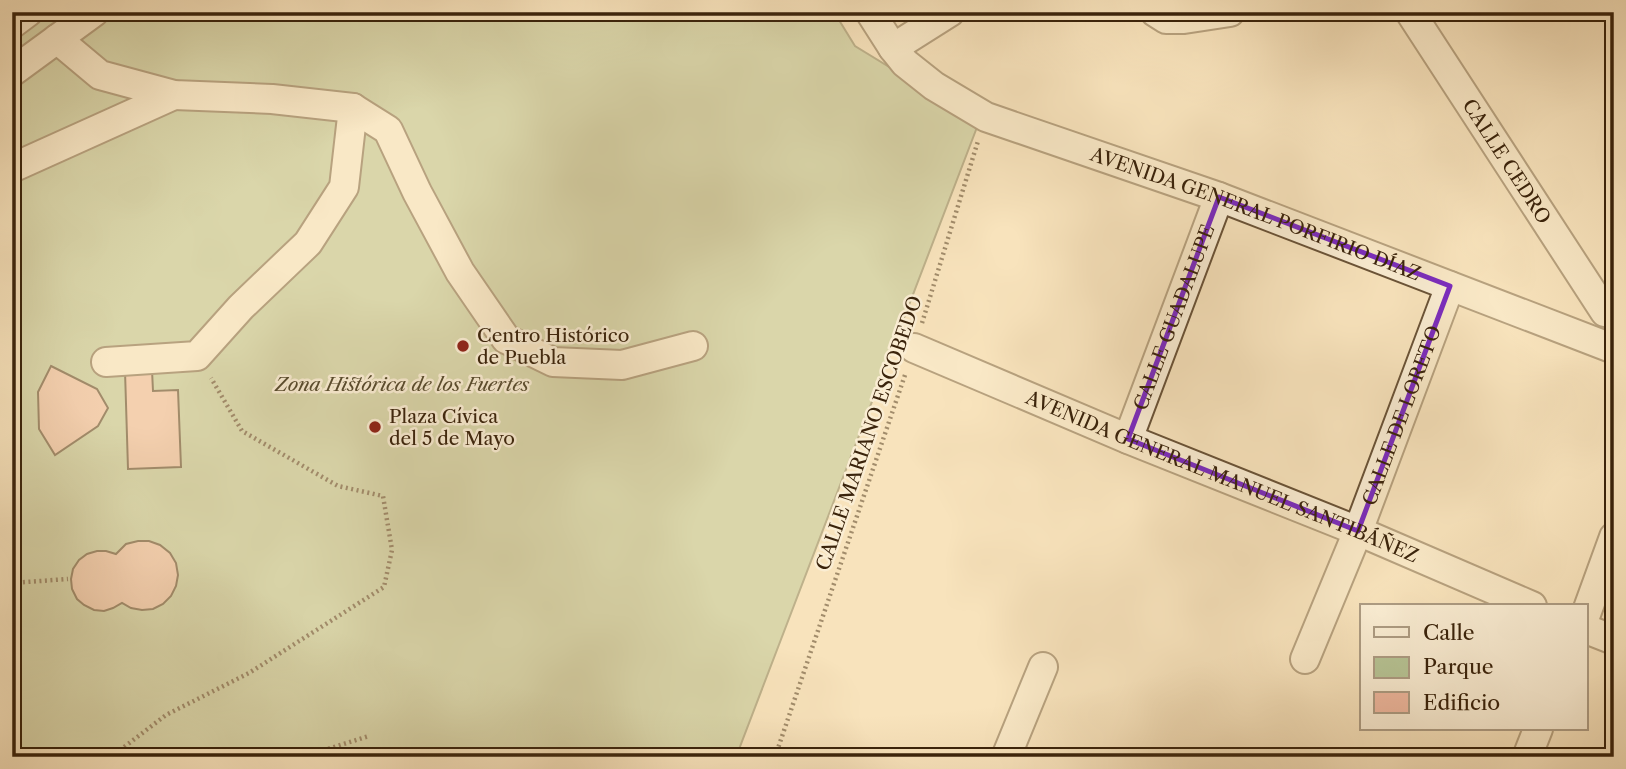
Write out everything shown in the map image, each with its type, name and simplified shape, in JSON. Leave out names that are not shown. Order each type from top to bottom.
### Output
[{"type":"street","points":[[12,24],[28,12]]},
{"type":"street","points":[[12,72],[94,12]]},
{"type":"street","name":"AVENIDA GENERAL PORFIRIO DÍAZ","points":[[870,12],[899,56],[934,86],[986,117],[1219,197],[1603,345]]},
{"type":"street","points":[[899,56],[950,12]]},
{"type":"street","points":[[1155,12],[1166,19],[1230,12]]},
{"type":"street","name":"CALLE CEDRO","points":[[1410,12],[1609,305]]},
{"type":"street","points":[[57,39],[100,75],[174,95],[272,99],[354,108],[388,130],[417,192],[460,272],[506,339],[553,362],[622,365],[694,346]]},
{"type":"street","points":[[12,168],[174,95]]},
{"type":"street","points":[[106,362],[197,356],[241,307],[308,243],[344,187],[354,108]]},
{"type":"street","name":"CALLE GUADALUPE","points":[[1128,439],[1219,197]]},
{"type":"street","name":"CALLE DE LORETO","points":[[1305,659],[1450,286]]},
{"type":"street","points":[[1603,345],[1609,305]]},
{"type":"street","name":"AVENIDA GENERAL MANUEL SANTIBÁÑEZ","points":[[914,348],[1527,604]]},
{"type":"street","points":[[1588,608],[1614,537]]},
{"type":"street","points":[[1588,630],[1614,640]]},
{"type":"street","points":[[1006,757],[1043,667]]},
{"type":"street","points":[[1527,757],[1538,730]]},
{"type":"path","name":"CALLE MARIANO ESCOBEDO","points":[[775,757],[914,348],[986,117]]},
{"type":"path","points":[[111,757],[166,715],[249,673],[384,587],[392,550],[383,496],[338,486],[242,431],[197,356]]},
{"type":"path","points":[[12,583],[68,579]]},
{"type":"path","points":[[302,757],[369,736]]},
{"type":"highlighted area","points":[[1219,197],[1450,286],[1358,531],[1128,439]]},
{"type":"green space","name":"Zona Histórica de los Fuertes","points":[[12,12],[834,12],[855,46],[979,122],[736,757],[12,757]]},
{"type":"building","points":[[51,366],[97,389],[108,408],[98,426],[55,455],[39,429],[38,392]]},
{"type":"building","points":[[152,370],[153,391],[178,390],[181,467],[128,469],[125,371]]},
{"type":"building","points":[[138,541],[160,545],[170,553],[176,563],[176,586],[163,604],[142,610],[122,603],[104,611],[94,610],[77,599],[71,579],[79,560],[97,551],[116,554],[126,544]]},
{"type":"place","name":"Centro Histórico de Puebla","points":[[463,346]]},
{"type":"place","name":"Plaza Cívica del 5 de Mayo","points":[[375,427]]}]
